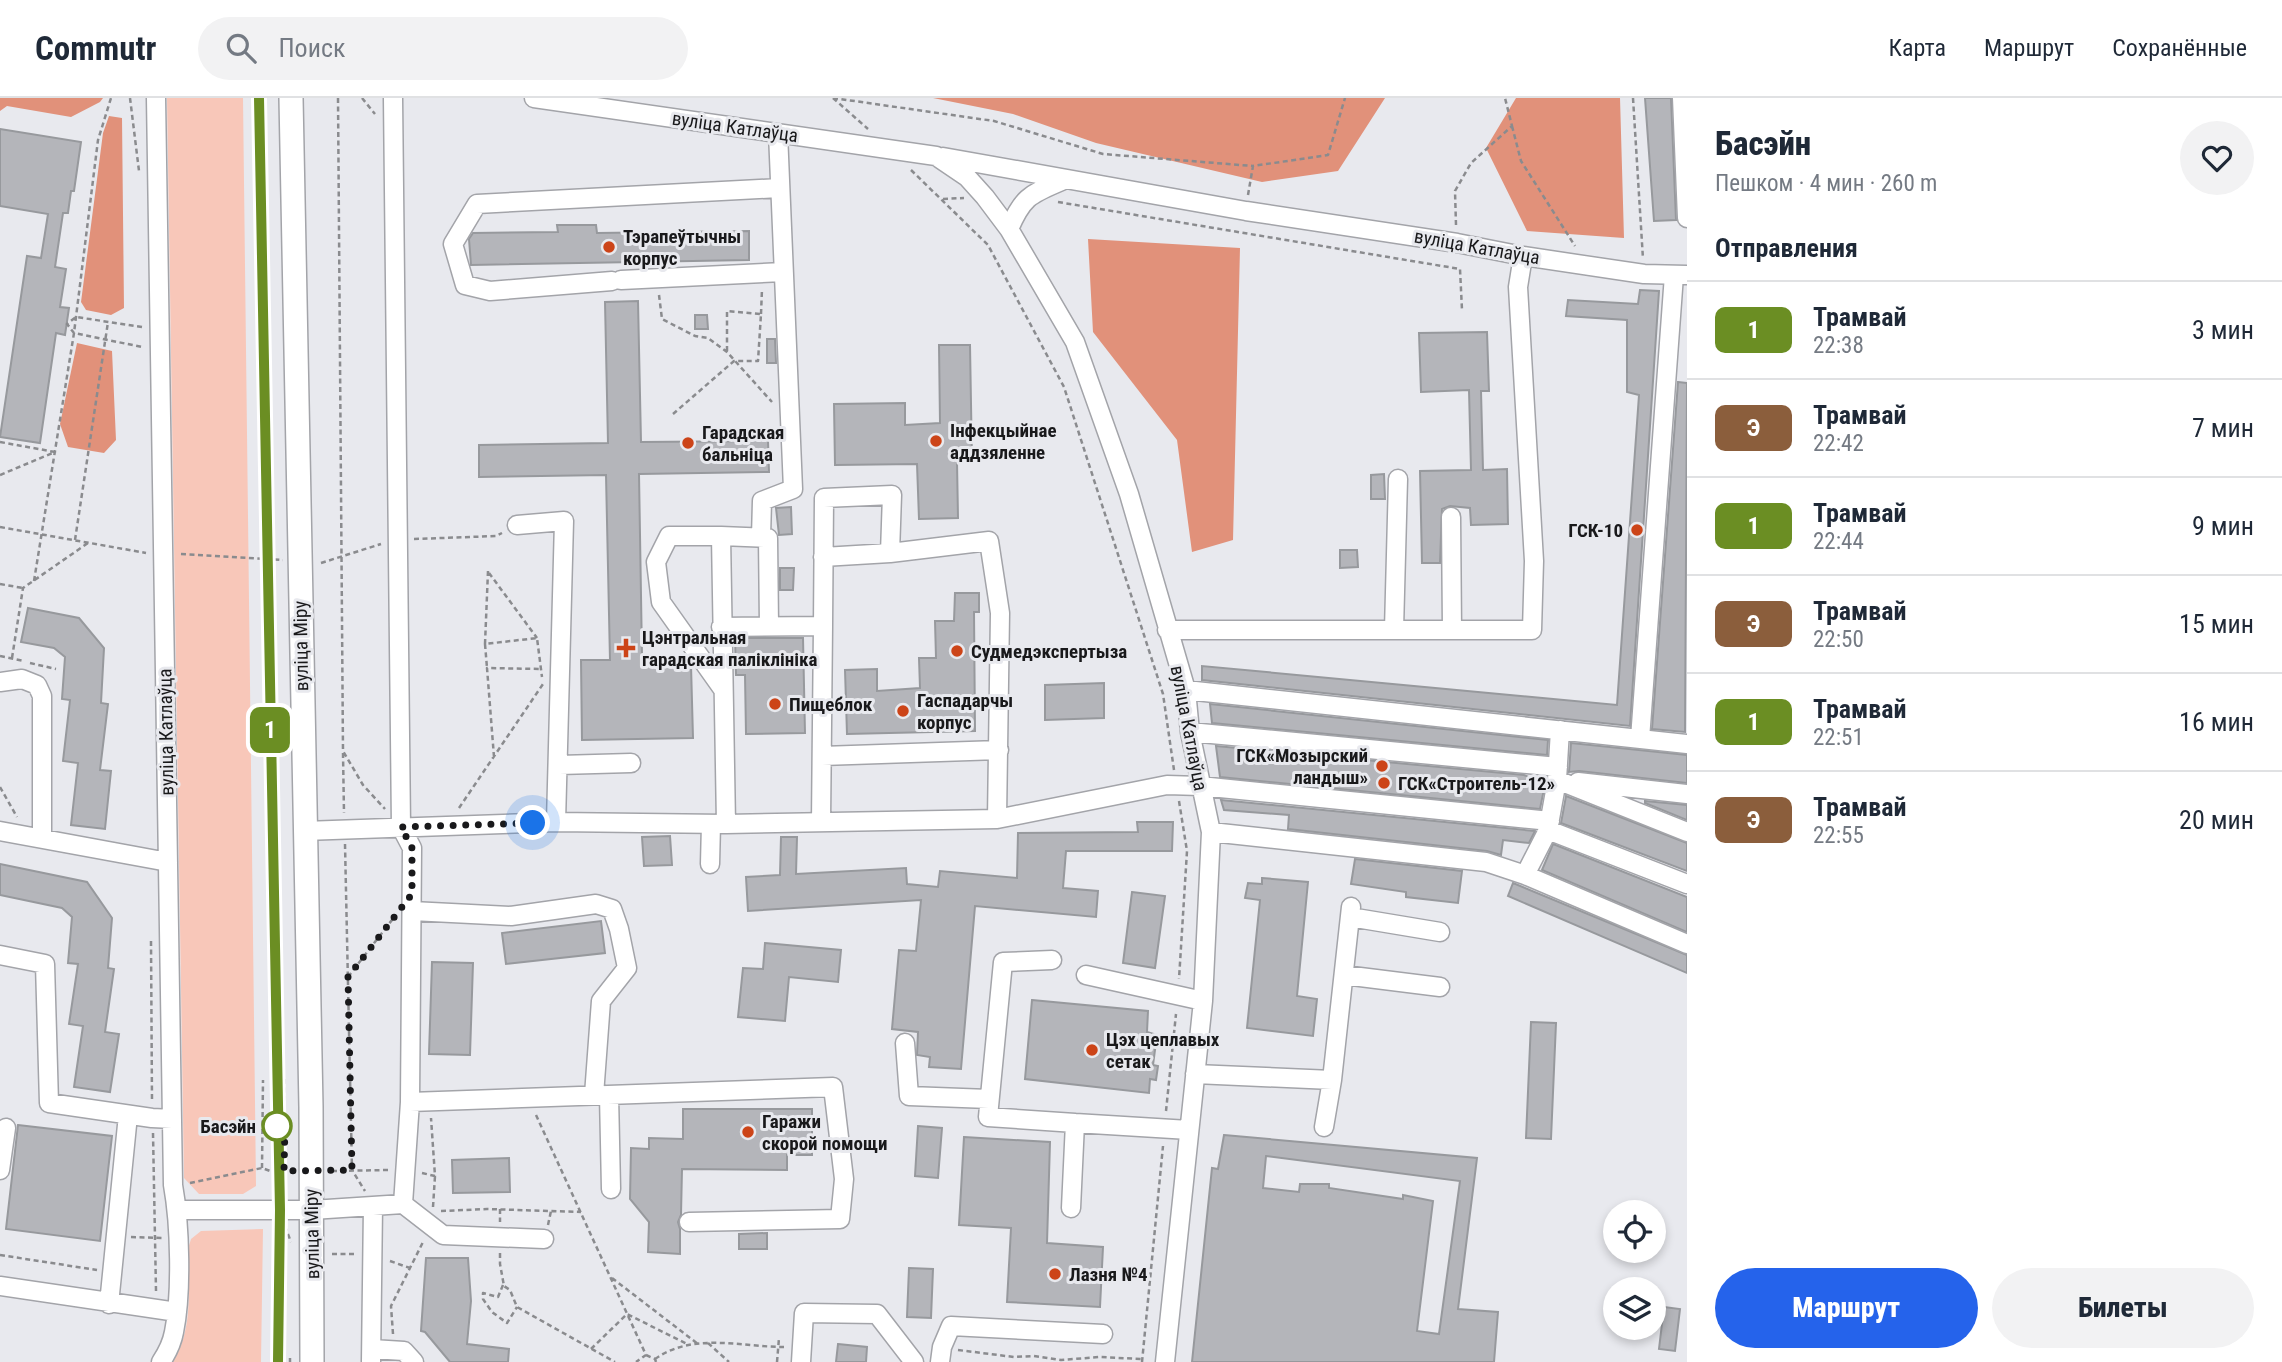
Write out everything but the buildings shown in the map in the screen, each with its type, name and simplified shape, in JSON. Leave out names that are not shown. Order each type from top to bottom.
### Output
[{"type":"main road","name":"вуліца Міру","points":[[291,98],[312,1172],[312,1254],[297,1361]]},
{"type":"street","name":"вуліца Катлаўца","points":[[156,98],[173,1185],[178,1239],[174,1335],[161,1362]]},
{"type":"street","points":[[393,98],[401,827],[412,848],[410,1102],[403,1204]]},
{"type":"street","name":"вуліца Катлаўца","points":[[534,98],[936,156],[1246,211],[1457,243],[1523,256],[1644,274],[1681,275]]},
{"type":"street","points":[[1684,102],[1687,218]]},
{"type":"street","points":[[761,537],[762,501],[793,489],[778,133]]},
{"type":"street","name":"вуліца Катлаўца","points":[[936,156],[967,177],[1009,229],[1075,342],[1129,494],[1186,690],[1190,732],[1211,832],[1203,1001],[1165,1362]]},
{"type":"street","points":[[1009,229],[1019,206],[1028,197],[1066,178]]},
{"type":"street","points":[[779,188],[477,204],[453,244],[465,285],[490,291],[783,272]]},
{"type":"street","points":[[1167,630],[1532,630],[1534,561],[1518,287],[1523,256]]},
{"type":"street","points":[[1640,739],[1681,275]]},
{"type":"street","points":[[1394,630],[1398,479]]},
{"type":"street","points":[[821,822],[824,498],[892,495],[890,553]]},
{"type":"street","points":[[1451,517],[1452,630]]},
{"type":"street","points":[[517,525],[565,521],[556,822]]},
{"type":"street","points":[[722,688],[661,602],[656,562],[669,536],[768,538],[769,626]]},
{"type":"street","points":[[710,864],[718,824],[722,688],[721,536]]},
{"type":"street","points":[[823,556],[890,553],[989,541],[1000,613],[997,819]]},
{"type":"street","points":[[721,627],[823,626]]},
{"type":"street","points":[[0,682],[22,679],[37,685],[42,696],[35,836]]},
{"type":"street","points":[[1186,690],[1687,744]]},
{"type":"street","points":[[1525,875],[1549,825],[1558,774],[1560,730]]},
{"type":"street","points":[[1190,732],[1558,774],[1687,794]]},
{"type":"street","points":[[822,756],[999,750]]},
{"type":"street","points":[[559,765],[631,763]]},
{"type":"street","points":[[1558,774],[1687,832]]},
{"type":"street","points":[[304,831],[556,822],[718,824],[997,819],[1167,786],[1200,786],[1549,825],[1687,884]]},
{"type":"street","points":[[0,831],[168,863]]},
{"type":"street","points":[[1211,832],[1486,862],[1525,875],[1687,944]]},
{"type":"street","points":[[412,903],[511,916],[596,904],[612,909],[619,929],[626,968],[601,1001],[601,1095],[611,1189]]},
{"type":"street","points":[[1324,1127],[1332,1080],[1350,912],[1440,932]]},
{"type":"street","points":[[0,955],[45,964],[49,1103],[172,1119]]},
{"type":"street","points":[[1052,960],[1003,962],[988,1117],[1189,1130]]},
{"type":"street","points":[[1086,975],[1203,1001]]},
{"type":"street","points":[[1344,975],[1440,987]]},
{"type":"street","points":[[905,1043],[909,1096],[989,1099]]},
{"type":"street","points":[[1195,1074],[1332,1080]]},
{"type":"street","points":[[410,1102],[833,1087],[844,1180],[840,1219],[689,1222]]},
{"type":"street","points":[[109,1304],[128,1115]]},
{"type":"street","points":[[1071,1208],[1075,1123]]},
{"type":"street","points":[[0,1170],[6,1128]]},
{"type":"street","points":[[177,1210],[312,1210],[403,1204],[443,1235],[544,1239]]},
{"type":"street","points":[[373,1206],[372,1356],[404,1351],[414,1362]]},
{"type":"street","points":[[0,1286],[177,1312]]},
{"type":"street","points":[[801,1354],[804,1313],[877,1314],[914,1362]]},
{"type":"street","points":[[941,1355],[951,1326],[1102,1334]]},
{"type":"path","points":[[34,581],[74,332],[98,140],[111,98]]},
{"type":"path","points":[[130,98],[139,173]]},
{"type":"path","points":[[338,98],[343,751],[352,1170],[373,1206]]},
{"type":"path","points":[[833,98],[890,149]]},
{"type":"path","points":[[833,98],[994,121],[1103,154],[1252,166],[1328,155],[1345,98]]},
{"type":"path","points":[[1505,98],[1521,161],[1589,266]]},
{"type":"path","points":[[1633,98],[1644,274]]},
{"type":"path","points":[[1457,243],[1455,191],[1471,163],[1512,126]]},
{"type":"path","points":[[1246,211],[1252,166]]},
{"type":"path","points":[[911,170],[988,245],[1064,387],[1163,694],[1187,851],[1178,996],[1142,1361],[1099,1357],[1062,1360],[1034,1356],[941,1355]]},
{"type":"path","points":[[941,199],[985,197]]},
{"type":"path","points":[[1028,197],[1460,269],[1462,310]]},
{"type":"path","points":[[673,414],[734,360],[758,361],[763,273]]},
{"type":"path","points":[[658,280],[662,319],[695,336],[708,338],[727,352],[790,422]]},
{"type":"path","points":[[727,352],[727,311],[761,314]]},
{"type":"path","points":[[76,317],[142,327],[142,346],[74,332],[67,324],[76,317]]},
{"type":"path","points":[[75,540],[108,322]]},
{"type":"path","points":[[0,442],[55,452]]},
{"type":"path","points":[[0,475],[55,452]]},
{"type":"path","points":[[0,527],[145,553],[323,564],[398,538],[428,540],[496,536],[517,525]]},
{"type":"path","points":[[0,584],[23,588],[89,543]]},
{"type":"path","points":[[446,827],[494,759],[543,684],[537,638],[488,571],[485,644],[494,759]]},
{"type":"path","points":[[12,658],[23,588]]},
{"type":"path","points":[[485,644],[537,638]]},
{"type":"path","points":[[487,668],[541,669]]},
{"type":"path","points":[[343,751],[363,785],[401,827]]},
{"type":"path","points":[[0,787],[35,836]]},
{"type":"path","points":[[348,977],[412,903]]},
{"type":"path","points":[[147,1293],[156,1295],[151,941]]},
{"type":"path","points":[[284,1079],[284,1171]]},
{"type":"path","points":[[262,1168],[263,1080]]},
{"type":"path","points":[[528,1096],[646,1355],[656,1360],[668,1350],[708,1343],[778,1347],[801,1354]]},
{"type":"path","points":[[429,1101],[435,1176],[433,1211],[500,1209],[581,1212]]},
{"type":"path","points":[[264,1125],[270,1125]]},
{"type":"path","points":[[277,1126],[285,1125]]},
{"type":"path","points":[[154,1185],[173,1185],[262,1168],[270,1171],[312,1172],[406,1170],[435,1176]]},
{"type":"path","points":[[500,1209],[500,1264],[503,1284],[498,1297],[483,1293],[483,1298],[492,1312],[507,1323],[517,1307],[514,1295],[503,1284]]},
{"type":"path","points":[[279,1226],[286,1229],[291,1241],[291,1254],[371,1254],[410,1268]]},
{"type":"path","points":[[394,1351],[391,1306],[432,1226]]},
{"type":"path","points":[[116,1237],[178,1239]]},
{"type":"path","points":[[0,1255],[100,1270],[98,1280],[110,1285]]},
{"type":"path","points":[[610,1275],[698,1344]]},
{"type":"path","points":[[517,1307],[615,1362]]},
{"type":"path","points":[[627,1314],[689,1345]]},
{"type":"path","points":[[591,1349],[627,1314]]},
{"type":"path","points":[[778,1362],[779,1338]]},
{"type":"path","points":[[708,1343],[729,1362]]},
{"type":"path","points":[[636,1362],[646,1355]]},
{"type":"shaded area","points":[[0,98],[103,98],[71,117],[7,106],[0,111]]},
{"type":"shaded area","points":[[167,98],[243,98],[256,1186],[243,1194],[199,1194],[184,1178]]},
{"type":"shaded area","points":[[933,98],[1385,98],[1338,171],[1262,182],[1096,143],[1013,114]]},
{"type":"shaded area","points":[[1516,98],[1620,98],[1624,238],[1527,231],[1486,148]]},
{"type":"shaded area","points":[[109,116],[122,118],[124,308],[111,315],[86,310],[81,302],[103,133]]},
{"type":"shaded area","points":[[1088,239],[1240,248],[1233,540],[1192,552],[1177,440],[1093,332]]},
{"type":"shaded area","points":[[77,343],[112,351],[116,440],[104,453],[68,447],[60,424]]},
{"type":"shaded area","points":[[263,1229],[261,1362],[173,1362],[180,1349],[187,1322],[188,1249],[191,1239],[201,1231]]},
{"type":"tram line","points":[[259,98],[280,1210],[278,1362]]},
{"type":"tram line","name":"1","points":[[259,98],[280,1210],[278,1362]]},
{"type":"place","name":"Тэрапеўтычны корпус","points":[[609,247]]},
{"type":"place","name":"Інфекцыйнае аддзяленне","points":[[936,441]]},
{"type":"place","name":"Гарадская бальніца","points":[[688,443]]},
{"type":"place","name":"ГСК-10","points":[[1637,530]]},
{"type":"place","name":"Цэнтральная гарадская паліклініка","points":[[626,648]]},
{"type":"place","name":"Судмедэкспертыза","points":[[957,651]]},
{"type":"place","name":"Пищеблок","points":[[775,704]]},
{"type":"place","name":"Гаспадарчы корпус","points":[[903,711]]},
{"type":"place","name":"ГСК«Мозырский ландыш»","points":[[1382,766]]},
{"type":"place","name":"ГСК«Строитель-12»","points":[[1384,783]]},
{"type":"place","name":"Цэх цеплавых сетак","points":[[1092,1050]]},
{"type":"place","name":"Басэйн","points":[[277,1126]]},
{"type":"place","name":"Гаражи скорой помощи","points":[[748,1132]]},
{"type":"place","name":"Лазня №4","points":[[1055,1274]]},
{"type":"route","points":[[277,1126],[285,1125],[284,1171],[352,1170],[348,977],[412,894],[412,848],[401,827],[533,823]]}]
